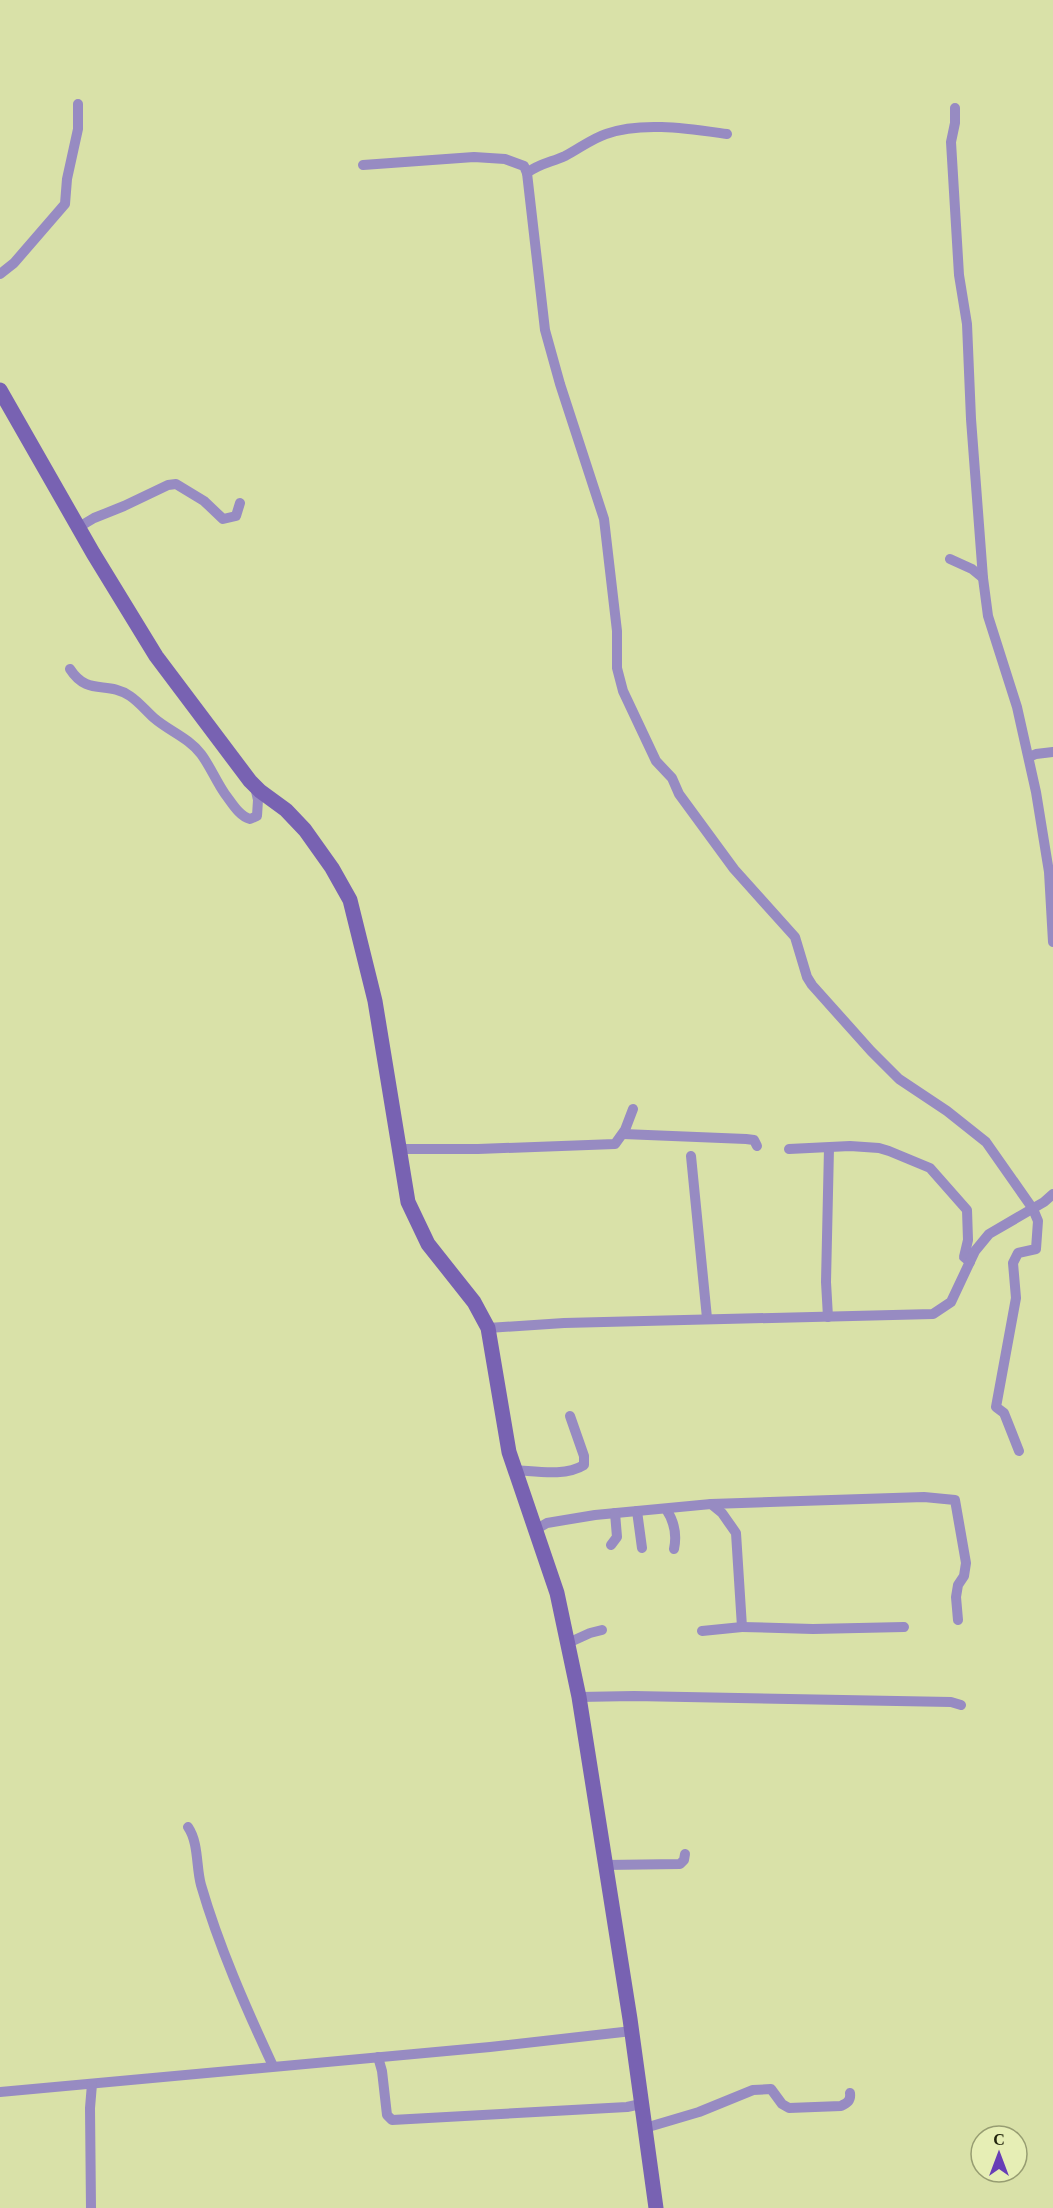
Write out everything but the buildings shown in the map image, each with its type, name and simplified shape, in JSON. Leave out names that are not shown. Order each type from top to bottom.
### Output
[{"type":"street","points":[[0,274],[20,257],[65,204],[67,178],[78,129],[78,104]]},
{"type":"street","points":[[954,108],[955,123],[951,142],[959,275],[967,324],[970,419],[983,578],[988,616],[1017,707],[1029,757],[1049,872],[1053,942]]},
{"type":"street","points":[[527,173],[536,166],[556,160],[607,133],[647,127],[727,134]]},
{"type":"street","points":[[363,165],[474,158],[505,159],[524,166],[527,173],[545,330],[603,519],[617,631],[617,668],[623,691],[656,761],[672,778],[679,794],[734,869],[795,937],[807,977],[812,985],[871,1051],[899,1078],[947,1111],[986,1142],[1033,1209],[1038,1221],[1036,1249],[1018,1253],[1013,1263],[1016,1298],[996,1407],[1004,1413],[1019,1451]]},
{"type":"street","points":[[0,390],[156,657],[255,787],[286,810],[305,830],[332,868],[350,900],[375,1000],[408,1202],[412,1215],[428,1244],[474,1302],[488,1329],[504,1432],[557,1593],[579,1697],[632,2031],[656,2208]]},
{"type":"street","points":[[79,527],[168,485],[176,484],[204,501],[223,519],[236,516],[240,503]]},
{"type":"street","points":[[950,560],[972,569],[983,578]]},
{"type":"street","points":[[70,669],[75,677],[88,687],[121,690],[136,700],[164,726],[191,743],[202,755],[232,803],[244,817],[250,819],[257,816],[258,800],[255,787]]},
{"type":"street","points":[[1029,757],[1053,752]]},
{"type":"street","points":[[398,1149],[615,1144],[623,1134],[633,1109]]},
{"type":"street","points":[[623,1134],[746,1138],[754,1140],[757,1146]]},
{"type":"street","points":[[789,1149],[850,1146],[879,1148],[930,1168],[968,1210],[968,1240],[964,1257],[970,1262]]},
{"type":"street","points":[[828,1317],[826,1282],[829,1148]]},
{"type":"street","points":[[691,1156],[707,1318]]},
{"type":"street","points":[[488,1329],[564,1323],[707,1318],[933,1314],[951,1302],[975,1251],[989,1234],[1033,1209],[1053,1194]]},
{"type":"street","points":[[515,1470],[565,1471],[584,1465],[584,1456],[570,1416]]},
{"type":"street","points":[[535,1530],[547,1523],[615,1513],[711,1504],[924,1497],[954,1500],[961,1527],[966,1563],[956,1597],[958,1620]]},
{"type":"street","points":[[711,1504],[722,1513],[736,1533],[742,1627]]},
{"type":"street","points":[[666,1509],[673,1521],[676,1539],[674,1549]]},
{"type":"street","points":[[637,1511],[642,1548]]},
{"type":"street","points":[[611,1545],[617,1537],[615,1513]]},
{"type":"street","points":[[702,1631],[742,1627],[904,1628]]},
{"type":"street","points":[[568,1643],[602,1630]]},
{"type":"street","points":[[579,1697],[831,1699],[960,1704]]},
{"type":"street","points":[[188,1827],[201,1884],[220,1942],[273,2066]]},
{"type":"street","points":[[605,1864],[680,1864],[685,1854]]},
{"type":"street","points":[[0,2092],[588,2038],[632,2031]]},
{"type":"street","points":[[378,2057],[382,2071],[387,2115],[392,2120],[627,2107],[641,2103]]},
{"type":"street","points":[[91,2208],[90,2108],[92,2084]]},
{"type":"street","points":[[645,2128],[699,2112],[753,2090],[771,2089],[782,2104],[789,2108],[840,2106],[848,2102],[851,2098],[850,2093]]}]
